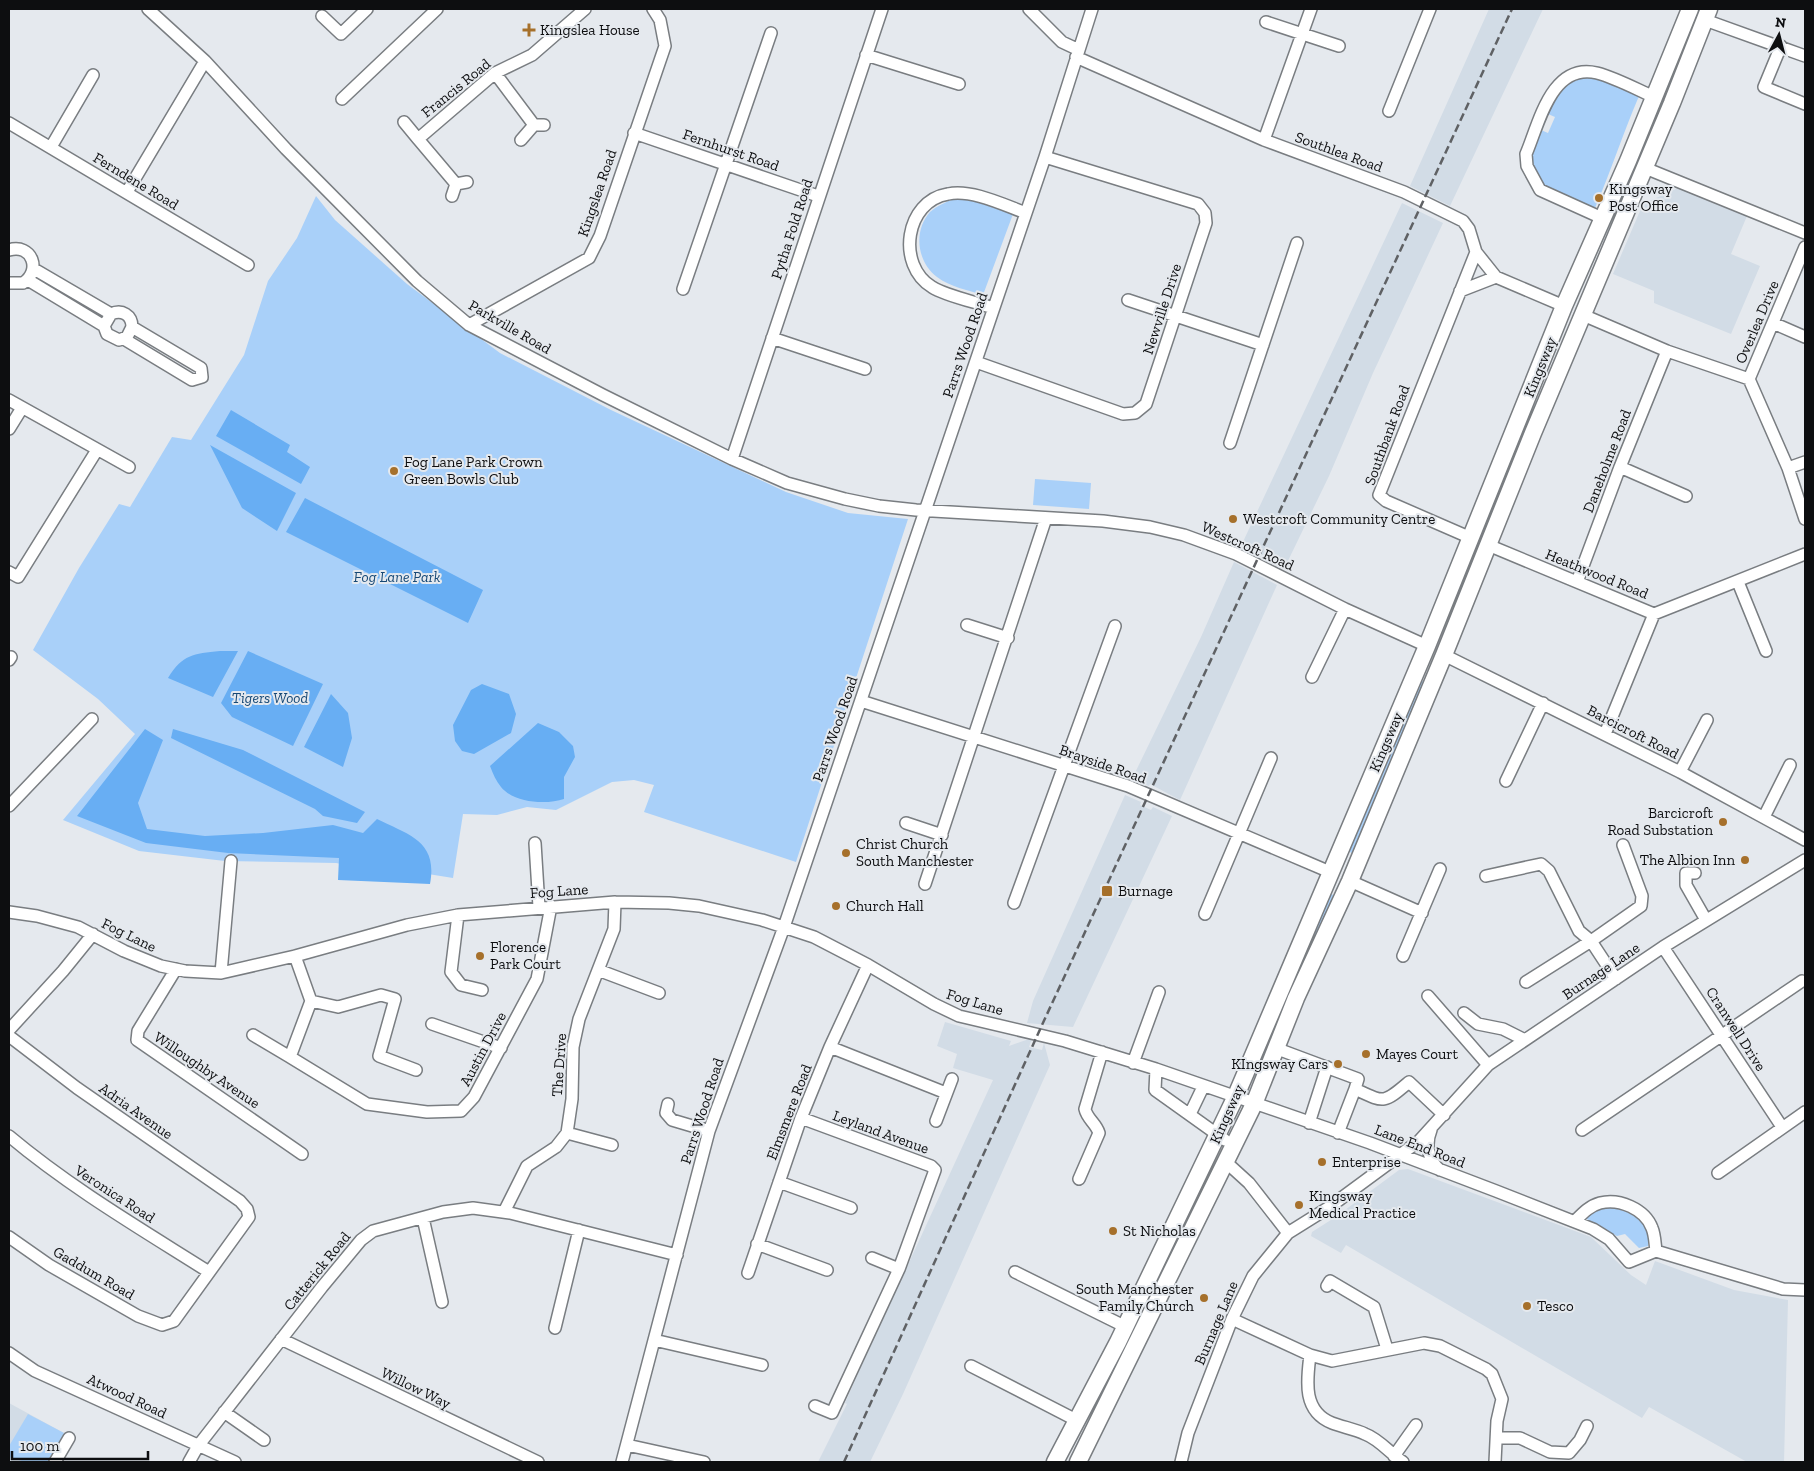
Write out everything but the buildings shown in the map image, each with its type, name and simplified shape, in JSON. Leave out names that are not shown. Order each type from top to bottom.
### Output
[{"type":"highway","name":"Kingsway","points":[[1055,1462],[1078,1421],[1170,1235],[1221,1138],[1235,1098],[1427,646],[1564,306],[1628,161],[1686,10]]},
{"type":"highway","name":"Kingsway","points":[[1078,1462],[1199,1205],[1226,1163],[1254,1104],[1296,998],[1350,880],[1444,655],[1707,14]]},
{"type":"highway","points":[[1628,161],[1645,168]]},
{"type":"highway","points":[[1235,1098],[1244,1095],[1249,1089],[1279,1020],[1296,998]]},
{"type":"highway","points":[[1170,1235],[1199,1205],[1221,1138],[1241,1107],[1254,1104]]},
{"type":"street","name":"Parkville Road","points":[[148,9],[205,62],[362,227],[417,281],[469,325],[732,459],[788,483],[837,497],[879,506],[924,511]]},
{"type":"street","points":[[322,16],[341,34],[367,9]]},
{"type":"street","points":[[342,99],[437,9]]},
{"type":"street","name":"Francis Road","points":[[418,139],[495,73],[532,55],[585,9]]},
{"type":"street","name":"Kingslea Road","points":[[469,325],[589,258],[600,236],[665,46],[660,20],[653,9]]},
{"type":"street","name":"Pytha Fold Road","points":[[732,459],[818,196],[882,9]]},
{"type":"street","name":"Southlea Road","points":[[1028,9],[1062,42],[1078,53],[1264,140],[1404,192],[1463,222],[1469,229],[1476,252],[1496,276],[1564,306]]},
{"type":"street","name":"Parrs Wood Road","points":[[622,1462],[709,1131],[784,927],[1045,157],[1092,9]]},
{"type":"street","points":[[1264,140],[1311,9]]},
{"type":"street","points":[[1389,111],[1430,9]]},
{"type":"street","points":[[1707,14],[1805,56]]},
{"type":"street","points":[[1266,22],[1339,46]]},
{"type":"street","points":[[683,290],[771,33]]},
{"type":"street","points":[[1781,46],[1764,87],[1805,104]]},
{"type":"street","points":[[866,55],[959,84]]},
{"type":"street","points":[[127,192],[205,62]]},
{"type":"street","points":[[1602,218],[1540,190],[1527,166],[1526,154],[1552,91],[1565,78],[1580,73],[1595,72],[1654,97]]},
{"type":"street","points":[[495,73],[539,125],[521,140]]},
{"type":"street","points":[[51,147],[93,75]]},
{"type":"street","name":"Francis Road","points":[[404,122],[418,139],[462,183],[452,196]]},
{"type":"street","name":"Ferndene Road","points":[[9,123],[248,266]]},
{"type":"street","name":"Fernhurst Road","points":[[634,133],[818,196]]},
{"type":"street","name":"Newville Drive","points":[[976,362],[1123,414],[1135,413],[1146,404],[1206,222],[1205,214],[1198,204],[1045,157]]},
{"type":"street","points":[[1645,168],[1805,233]]},
{"type":"street","points":[[994,308],[932,288],[918,276],[910,259],[909,242],[914,225],[925,207],[934,199],[948,194],[967,194],[1026,213]]},
{"type":"street","points":[[1230,443],[1297,243]]},
{"type":"street","name":"Overlea Drive","points":[[1805,247],[1749,379],[1788,468],[1805,519]]},
{"type":"street","points":[[9,250],[19,249],[25,251],[33,261],[34,269],[28,280],[17,284],[9,283]]},
{"type":"street","name":"Southbank Road","points":[[1471,538],[1386,501],[1379,495],[1476,252]]},
{"type":"street","points":[[34,269],[111,314]]},
{"type":"street","points":[[1460,291],[1496,276]]},
{"type":"street","points":[[28,280],[104,326],[110,338],[124,339],[192,380],[202,377],[201,368],[132,328]]},
{"type":"street","points":[[1128,300],[1263,345]]},
{"type":"street","points":[[104,326],[111,314],[117,312],[125,314],[131,319],[132,328],[130,334],[124,339]]},
{"type":"street","points":[[1583,315],[1667,351],[1749,379]]},
{"type":"street","points":[[1773,323],[1805,337]]},
{"type":"street","points":[[772,338],[865,369]]},
{"type":"street","name":"Daneholme Road","points":[[1577,582],[1620,467],[1667,351]]},
{"type":"street","points":[[9,400],[129,467]]},
{"type":"street","points":[[9,429],[22,408]]},
{"type":"street","points":[[9,572],[18,577],[97,450]]},
{"type":"street","points":[[1788,468],[1805,462]]},
{"type":"street","points":[[1620,467],[1686,496]]},
{"type":"street","name":"Westcroft Road","points":[[924,511],[1046,518],[1150,527],[1184,535],[1236,554],[1345,609],[1427,646]]},
{"type":"street","points":[[925,884],[1008,638],[1046,518]]},
{"type":"street","name":"Heathwood Road","points":[[1488,545],[1654,614],[1805,554]]},
{"type":"street","points":[[1738,582],[1766,651]]},
{"type":"street","points":[[1312,677],[1345,609]]},
{"type":"street","points":[[1604,734],[1654,614]]},
{"type":"street","points":[[967,625],[1008,638]]},
{"type":"street","points":[[1014,903],[1115,626]]},
{"type":"street","name":"Barcicroft Road","points":[[1444,655],[1680,772],[1805,840]]},
{"type":"street","name":"Brayside Road","points":[[860,701],[974,735],[1128,786],[1330,872]]},
{"type":"street","points":[[1506,781],[1542,703]]},
{"type":"street","points":[[9,806],[92,719]]},
{"type":"street","points":[[1680,772],[1707,720]]},
{"type":"street","points":[[1205,914],[1271,758]]},
{"type":"street","points":[[1764,818],[1790,765]]},
{"type":"street","points":[[906,823],[942,834]]},
{"type":"street","points":[[535,843],[539,907]]},
{"type":"street","points":[[1526,982],[1590,942],[1640,906],[1642,896],[1623,845]]},
{"type":"street","name":"Burnage Lane","points":[[1181,1462],[1188,1434],[1232,1319],[1253,1276],[1288,1233],[1328,1208],[1401,1156],[1444,1115],[1488,1065],[1664,947],[1805,860]]},
{"type":"street","points":[[221,972],[231,861]]},
{"type":"street","points":[[1486,876],[1541,864],[1549,871],[1579,931],[1590,942],[1616,979]]},
{"type":"street","points":[[1404,956],[1440,869]]},
{"type":"street","points":[[1695,873],[1686,873],[1686,885],[1706,920]]},
{"type":"street","points":[[1350,880],[1422,913]]},
{"type":"street","name":"Fog Lane","points":[[9,912],[47,918],[92,934],[147,962],[176,970],[221,972],[295,956],[407,925],[458,915],[616,902],[660,902],[700,906],[784,927],[814,937],[959,1016],[1102,1052],[1254,1104]]},
{"type":"street","name":"The Drive","points":[[567,1133],[572,1099],[573,1047],[579,1019],[614,929],[616,902]]},
{"type":"street","name":"Austin Drive","points":[[253,1036],[367,1104],[444,1113],[461,1111],[474,1097],[536,979],[551,906]]},
{"type":"street","points":[[458,915],[451,972],[461,985],[482,990]]},
{"type":"street","points":[[9,1030],[64,971],[92,934]]},
{"type":"street","name":"Cranwell Drive","points":[[1664,947],[1782,1127]]},
{"type":"street","points":[[290,1057],[311,1001],[295,956]]},
{"type":"street","name":"Elmsmere Road","points":[[748,1273],[801,1118],[830,1047],[868,966]]},
{"type":"street","name":"Willoughby Avenue","points":[[176,970],[138,1031],[137,1040],[302,1154]]},
{"type":"street","points":[[598,970],[659,993]]},
{"type":"street","points":[[1582,1130],[1802,981]]},
{"type":"street","points":[[1133,1063],[1159,992]]},
{"type":"street","points":[[311,1001],[338,1007],[380,995],[395,1000],[379,1056],[416,1070]]},
{"type":"street","points":[[1428,996],[1488,1065]]},
{"type":"street","points":[[1464,1014],[1478,1024],[1503,1029],[1525,1040]]},
{"type":"street","points":[[432,1024],[501,1048]]},
{"type":"street","name":"Adria Avenue","points":[[9,1036],[77,1088],[240,1201],[247,1209],[249,1217],[246,1223],[209,1272]]},
{"type":"street","points":[[830,1047],[946,1093]]},
{"type":"street","points":[[1275,1048],[1358,1080],[1338,1133]]},
{"type":"street","points":[[1079,1179],[1098,1136],[1096,1125],[1087,1116],[1085,1109],[1102,1052]]},
{"type":"street","points":[[1309,1123],[1327,1067]]},
{"type":"street","points":[[1156,1069],[1155,1090],[1221,1138]]},
{"type":"street","points":[[936,1122],[952,1079]]},
{"type":"street","points":[[1355,1089],[1379,1100],[1388,1100],[1409,1082],[1444,1115]]},
{"type":"street","points":[[1190,1114],[1203,1087]]},
{"type":"street","points":[[668,1104],[666,1113],[672,1120],[709,1131]]},
{"type":"street","name":"Lane End Road","points":[[1254,1104],[1440,1170],[1575,1221],[1609,1239],[1629,1262],[1656,1251]]},
{"type":"street","points":[[1718,1173],[1805,1112]]},
{"type":"street","name":"Leyland Avenue","points":[[801,1118],[931,1166],[935,1170],[899,1268],[832,1413],[815,1406]]},
{"type":"street","points":[[1431,1128],[1428,1138],[1428,1151],[1432,1161],[1440,1170]]},
{"type":"street","points":[[504,1212],[527,1166],[556,1147],[567,1133],[612,1145]]},
{"type":"street","name":"Veronica Road","points":[[9,1136],[38,1160],[116,1214],[209,1272]]},
{"type":"street","points":[[1226,1163],[1249,1183],[1288,1233]]},
{"type":"street","points":[[779,1182],[851,1208]]},
{"type":"street","points":[[1575,1221],[1588,1208],[1600,1203],[1617,1202],[1632,1207],[1645,1217],[1652,1228],[1656,1251],[1783,1289],[1805,1290]]},
{"type":"street","name":"Catterick Road","points":[[189,1462],[198,1446],[224,1412],[365,1236],[385,1227],[465,1207],[504,1212],[677,1255]]},
{"type":"street","points":[[422,1218],[442,1302]]},
{"type":"street","points":[[555,1328],[579,1230]]},
{"type":"street","name":"Gaddum Road","points":[[9,1238],[49,1265],[138,1316],[156,1324],[169,1324],[174,1321],[209,1272]]},
{"type":"street","points":[[757,1244],[827,1270]]},
{"type":"street","points":[[872,1258],[899,1268]]},
{"type":"street","points":[[1015,1272],[1126,1326]]},
{"type":"street","points":[[1327,1286],[1330,1281],[1371,1304],[1377,1312],[1387,1349]]},
{"type":"street","points":[[1232,1319],[1310,1355],[1332,1361],[1424,1343],[1440,1346],[1492,1374],[1502,1399],[1497,1421],[1495,1462]]},
{"type":"street","name":"Willow Way","points":[[281,1339],[538,1462]]},
{"type":"street","points":[[654,1340],[762,1365]]},
{"type":"street","name":"Atwood Road","points":[[9,1353],[35,1371],[235,1462]]},
{"type":"street","points":[[1310,1355],[1307,1381],[1308,1398],[1317,1413],[1329,1422],[1367,1434],[1399,1459],[1416,1425]]},
{"type":"street","points":[[971,1366],[1078,1421]]},
{"type":"street","points":[[224,1412],[264,1440]]},
{"type":"street","points":[[1497,1438],[1520,1438],[1550,1452],[1569,1452],[1580,1440],[1587,1426]]},
{"type":"street","points":[[55,1462],[69,1438]]},
{"type":"street","points":[[627,1445],[704,1462]]},
{"type":"shaded area","points":[[1489,9],[1543,9],[1450,206],[1410,186]]},
{"type":"shaded area","points":[[1678,188],[1747,216],[1731,254],[1760,266],[1731,334],[1654,303],[1654,291],[1613,274],[1643,204]]},
{"type":"shaded area","points":[[1402,203],[1443,223],[1373,373],[1329,476],[1285,567],[1241,546]]},
{"type":"shaded area","points":[[1234,562],[1277,585],[1180,800],[1150,784],[1149,786],[1132,779],[1201,637]]},
{"type":"shaded area","points":[[482,684],[509,694],[516,714],[511,733],[474,754],[462,751],[455,741],[453,725],[471,690]]},
{"type":"shaded area","points":[[538,723],[559,732],[573,746],[575,757],[564,777],[564,799],[540,802],[514,796],[501,787],[490,766]]},
{"type":"shaded area","points":[[1125,795],[1141,802],[1140,805],[1151,810],[1153,807],[1172,816],[1073,1027],[1027,1023],[1033,1001]]},
{"type":"shaded area","points":[[945,1022],[1011,1041],[1009,1046],[1032,1038],[1029,1047],[1042,1050],[1044,1043],[1050,1065],[903,1394],[870,1462],[818,1462],[847,1404],[845,1403],[860,1369],[993,1080],[953,1068],[957,1054],[937,1046]]},
{"type":"shaded area","points":[[1408,1169],[1591,1237],[1631,1275],[1646,1285],[1655,1261],[1734,1290],[1788,1300],[1784,1462],[1747,1462],[1649,1407],[1642,1418],[1346,1245],[1341,1253],[1311,1236],[1312,1232],[1334,1218],[1337,1220],[1346,1214],[1345,1210],[1399,1170]]},
{"type":"shaded area","points":[[9,1403],[64,1433],[47,1462],[9,1462]]},
{"type":"green space","points":[[1586,77],[1601,79],[1639,96],[1595,208],[1543,185],[1533,164],[1533,153],[1541,130],[1548,133],[1555,117],[1548,114],[1554,100],[1561,90],[1571,82]]},
{"type":"green space","name":"Fog Lane Park","points":[[316,196],[335,220],[407,284],[500,353],[611,410],[786,492],[848,513],[908,519],[796,862],[644,812],[654,785],[634,780],[612,782],[556,810],[527,807],[497,815],[463,814],[453,878],[428,874],[389,873],[336,863],[225,861],[139,851],[63,820],[135,734],[98,699],[33,650],[79,568],[119,504],[130,507],[172,437],[191,440],[244,355],[268,281],[297,238]]},
{"type":"green space","points":[[954,199],[967,199],[1013,214],[983,295],[953,286],[937,277],[930,271],[922,255],[919,237],[925,220],[935,208]]},
{"type":"green space","points":[[231,410],[290,445],[287,452],[310,467],[301,484],[216,436]]},
{"type":"green space","points":[[210,445],[296,493],[277,531],[242,508]]},
{"type":"green space","points":[[1035,479],[1091,483],[1089,509],[1033,505]]},
{"type":"green space","points":[[305,498],[483,590],[468,623],[286,532]]},
{"type":"green space","points":[[238,651],[213,697],[168,678],[173,670],[184,660],[203,653]]},
{"type":"green space","name":"Tigers Wood","points":[[248,651],[323,684],[293,746],[232,717],[221,703]]},
{"type":"green space","points":[[1418,679],[1424,682],[1352,853],[1346,850]]},
{"type":"green space","points":[[331,694],[348,713],[352,738],[343,767],[304,747]]},
{"type":"green space","points":[[145,729],[163,740],[138,803],[147,829],[205,836],[263,833],[333,825],[363,833],[377,819],[410,835],[425,849],[430,858],[430,884],[338,880],[339,858],[228,853],[146,843],[77,816]]},
{"type":"green space","points":[[173,729],[243,750],[365,812],[357,823],[323,816],[315,809],[171,738]]},
{"type":"green space","points":[[1329,894],[1334,895],[1297,983],[1278,1017],[1275,1015]]},
{"type":"green space","points":[[1605,1207],[1629,1213],[1642,1222],[1648,1237],[1648,1246],[1639,1248],[1625,1234],[1617,1236],[1585,1218],[1593,1211]]},
{"type":"green space","points":[[28,1414],[64,1433],[47,1462],[25,1462],[9,1457],[9,1446]]},
{"type":"railway","points":[[844,1462],[1042,1025],[1512,9]]},
{"type":"place","name":"Kingslea House","points":[[529,30]]},
{"type":"place","name":"Kingsway Post Office","points":[[1599,198]]},
{"type":"place","name":"Fog Lane Park Crown Green Bowls Club","points":[[394,471]]},
{"type":"place","name":"Westcroft Community Centre","points":[[1233,519]]},
{"type":"place","name":"Barcicroft Road Substation","points":[[1723,822]]},
{"type":"place","name":"Christ Church South Manchester","points":[[846,853]]},
{"type":"place","name":"The Albion Inn","points":[[1745,860]]},
{"type":"place","name":"Burnage","points":[[1107,891]]},
{"type":"place","name":"Church Hall","points":[[836,906]]},
{"type":"place","name":"Florence Park Court","points":[[480,956]]},
{"type":"place","name":"Mayes Court","points":[[1366,1054]]},
{"type":"place","name":"KIngsway Cars","points":[[1338,1064]]},
{"type":"place","name":"Enterprise","points":[[1322,1162]]},
{"type":"place","name":"Kingsway Medical Practice","points":[[1299,1205]]},
{"type":"place","name":"St Nicholas","points":[[1113,1231]]},
{"type":"place","name":"South Manchester Family Church","points":[[1204,1298]]},
{"type":"place","name":"Tesco","points":[[1527,1306]]}]
